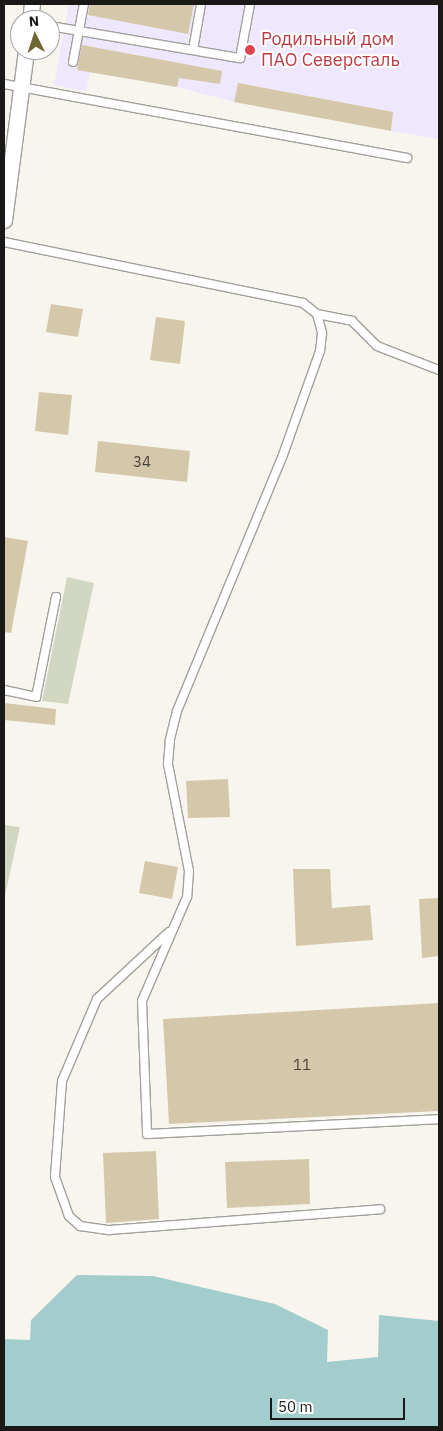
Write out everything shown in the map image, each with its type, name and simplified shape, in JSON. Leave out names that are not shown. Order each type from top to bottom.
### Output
[{"type":"street","points":[[4,220],[25,60]]},
{"type":"lane","points":[[73,62],[84,4]]},
{"type":"lane","points":[[194,50],[202,4]]},
{"type":"lane","points":[[60,27],[240,58],[250,4]]},
{"type":"lane","points":[[4,84],[407,158]]},
{"type":"lane","points":[[4,242],[302,302],[317,314],[352,322],[376,346],[439,370]]},
{"type":"lane","points":[[317,314],[322,333],[320,351],[283,455],[177,711],[170,740],[168,764],[190,872],[187,897],[171,930],[142,1001],[147,1134],[439,1119]]},
{"type":"lane","points":[[4,690],[36,697],[56,597]]},
{"type":"lane","points":[[171,930],[97,999],[62,1081],[55,1177],[68,1216],[80,1226],[110,1230],[380,1208]]},
{"type":"shaded area","name":"Родильный дом ПАО Северсталь","points":[[69,4],[439,4],[439,139],[391,131],[393,112],[238,83],[234,102],[177,87],[90,72],[86,91],[54,85]]},
{"type":"green space","points":[[67,577],[94,583],[68,704],[42,701]]},
{"type":"green space","points":[[4,825],[20,827],[4,900]]},
{"type":"water","points":[[77,1275],[153,1276],[275,1304],[328,1330],[327,1362],[378,1357],[379,1315],[439,1321],[439,1427],[4,1427],[4,1339],[30,1340],[31,1320]]},
{"type":"building","points":[[90,4],[194,4],[188,34],[88,15]]},
{"type":"building","points":[[82,45],[222,71],[220,84],[179,78],[177,87],[77,70]]},
{"type":"building","points":[[238,83],[393,112],[391,131],[234,102]]},
{"type":"building","points":[[51,304],[83,309],[78,337],[46,332]]},
{"type":"building","points":[[156,317],[185,321],[180,364],[150,360]]},
{"type":"building","points":[[39,392],[72,395],[68,435],[35,431]]},
{"type":"building","points":[[98,441],[190,451],[187,482],[95,472]]},
{"type":"building","points":[[4,537],[28,541],[11,633],[4,632]]},
{"type":"building","points":[[4,703],[56,709],[55,725],[4,720]]},
{"type":"building","points":[[228,779],[230,817],[188,818],[186,781]]},
{"type":"building","points":[[145,861],[178,867],[172,899],[139,893]]},
{"type":"building","points":[[293,869],[330,869],[332,908],[370,905],[373,940],[296,946]]},
{"type":"building","points":[[439,898],[439,956],[422,958],[419,899]]},
{"type":"building","points":[[439,1003],[439,1111],[169,1124],[163,1019]]},
{"type":"building","points":[[156,1151],[159,1219],[106,1223],[103,1153]]},
{"type":"building","points":[[309,1159],[310,1204],[227,1208],[225,1162]]},
{"type":"place","name":"Родильный дом ПАО Северсталь","points":[[250,50]]}]
